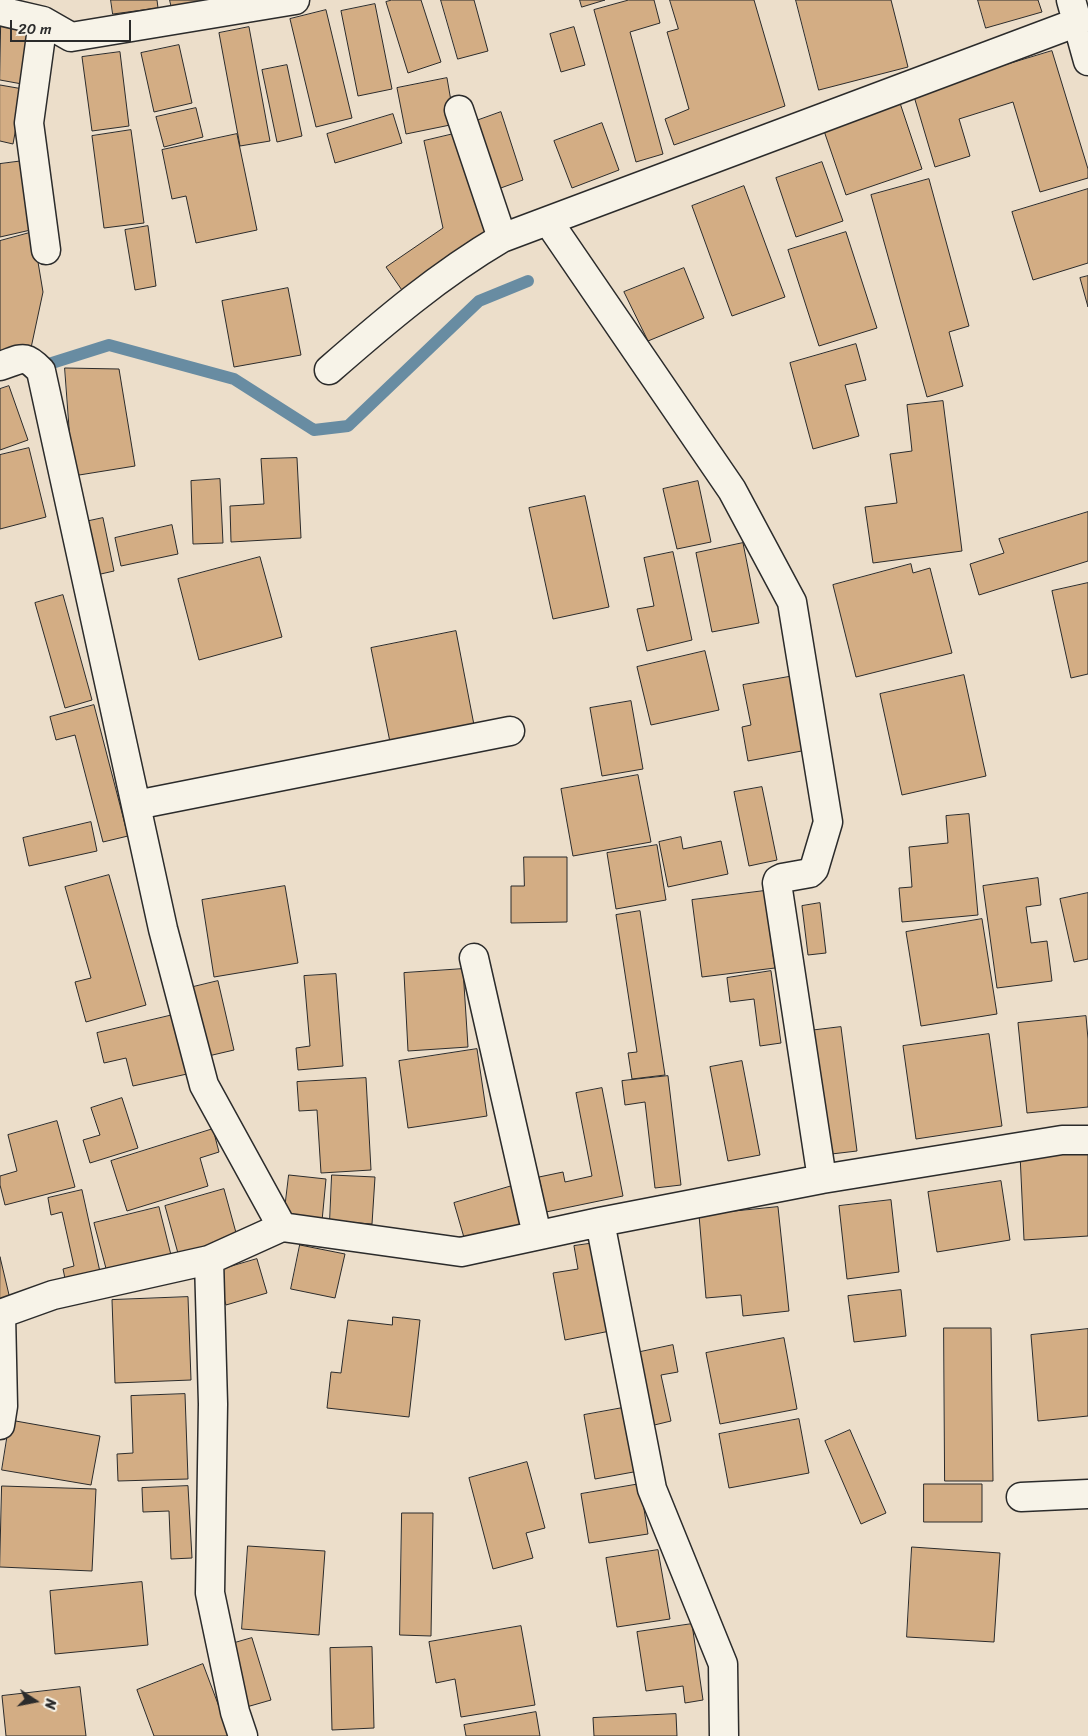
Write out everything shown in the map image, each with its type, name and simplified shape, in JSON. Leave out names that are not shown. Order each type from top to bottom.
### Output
[{"type":"street","points":[[0,11],[43,21],[71,37],[295,0]]},
{"type":"street","points":[[329,370],[396,311],[478,252],[502,238],[548,222],[1077,7],[1088,61]]},
{"type":"street","points":[[43,21],[29,123],[46,250]]},
{"type":"street","points":[[459,110],[502,238]]},
{"type":"street","points":[[548,222],[732,490],[792,602],[828,822],[814,870],[810,873],[782,878],[777,883],[822,1179]]},
{"type":"street","points":[[0,366],[23,358],[31,360],[41,371],[163,929],[204,1086],[282,1227]]},
{"type":"street","points":[[136,805],[510,731]]},
{"type":"street","points":[[474,958],[537,1235]]},
{"type":"street","points":[[0,1425],[3,1406],[1,1314],[53,1295],[209,1260],[282,1227],[461,1252],[600,1222],[822,1179],[1062,1140],[1088,1140]]},
{"type":"street","points":[[600,1222],[652,1489],[722,1664],[724,1736]]},
{"type":"street","points":[[209,1260],[214,1404],[210,1592],[235,1712],[243,1736]]},
{"type":"street","points":[[1021,1497],[1088,1494]]},
{"type":"building","points":[[111,0],[157,0],[158,8],[113,14]]},
{"type":"building","points":[[170,0],[226,0],[172,9]]},
{"type":"building","points":[[392,0],[421,0],[441,62],[408,73],[386,2]]},
{"type":"building","points":[[441,0],[474,0],[488,51],[458,59]]},
{"type":"building","points":[[580,0],[605,0],[582,7]]},
{"type":"building","points":[[629,0],[654,0],[660,23],[630,32],[663,154],[636,162],[594,10]]},
{"type":"building","points":[[670,0],[754,0],[785,106],[674,145],[665,119],[689,109],[667,32],[678,29]]},
{"type":"building","points":[[796,0],[891,0],[908,67],[819,90]]},
{"type":"building","points":[[978,0],[1038,0],[1042,12],[986,28]]},
{"type":"building","points":[[375,4],[392,89],[358,96],[341,11]]},
{"type":"building","points":[[326,10],[352,118],[316,127],[290,19]]},
{"type":"building","points":[[1,26],[32,32],[22,84],[0,80]]},
{"type":"building","points":[[249,27],[270,141],[240,146],[219,33]]},
{"type":"building","points":[[574,27],[585,65],[561,72],[550,34]]},
{"type":"building","points":[[179,45],[192,103],[154,112],[141,53]]},
{"type":"building","points":[[1052,51],[1088,169],[1088,178],[1040,192],[1013,102],[959,119],[970,156],[935,167],[913,93]]},
{"type":"building","points":[[120,52],[129,126],[92,131],[82,57]]},
{"type":"building","points":[[287,65],[302,136],[277,142],[262,70]]},
{"type":"building","points":[[447,78],[455,124],[406,134],[397,88]]},
{"type":"building","points":[[0,85],[23,89],[13,144],[0,141]]},
{"type":"building","points":[[899,100],[922,169],[846,195],[822,125]]},
{"type":"building","points":[[196,108],[203,137],[164,147],[156,117]]},
{"type":"building","points":[[501,112],[523,180],[498,189],[476,121]]},
{"type":"building","points":[[393,114],[402,143],[335,163],[327,134]]},
{"type":"building","points":[[602,123],[619,170],[572,188],[554,141]]},
{"type":"building","points":[[131,130],[144,223],[104,228],[92,136]]},
{"type":"building","points":[[462,132],[491,237],[406,296],[386,267],[443,228],[424,141]]},
{"type":"building","points":[[237,134],[257,230],[196,243],[186,196],[172,199],[162,150]]},
{"type":"building","points":[[31,160],[35,229],[0,237],[0,164]]},
{"type":"building","points":[[822,162],[843,221],[796,237],[776,178]]},
{"type":"building","points":[[929,179],[969,326],[949,332],[963,386],[927,397],[871,195]]},
{"type":"building","points":[[744,186],[785,297],[732,316],[692,206]]},
{"type":"building","points":[[1088,189],[1088,263],[1033,280],[1012,212]]},
{"type":"building","points":[[148,226],[156,286],[135,290],[125,230]]},
{"type":"building","points":[[33,232],[43,292],[31,348],[0,357],[0,241]]},
{"type":"building","points":[[846,232],[877,328],[819,346],[788,250]]},
{"type":"building","points":[[684,268],[704,318],[648,341],[624,292]]},
{"type":"building","points":[[1088,276],[1088,307],[1080,278]]},
{"type":"building","points":[[288,288],[301,355],[234,367],[222,301]]},
{"type":"building","points":[[856,344],[866,380],[845,385],[859,436],[813,449],[790,363]]},
{"type":"building","points":[[65,368],[119,369],[135,466],[73,476]]},
{"type":"building","points":[[9,386],[28,440],[0,450],[0,389]]},
{"type":"building","points":[[943,401],[962,551],[873,563],[865,507],[897,503],[890,454],[912,451],[907,405]]},
{"type":"building","points":[[29,448],[46,517],[0,529],[0,455]]},
{"type":"building","points":[[297,458],[301,538],[231,542],[230,506],[264,504],[261,459]]},
{"type":"building","points":[[220,479],[223,543],[193,544],[191,481]]},
{"type":"building","points":[[698,481],[711,542],[677,549],[663,489]]},
{"type":"building","points":[[585,496],[609,607],[553,619],[529,508]]},
{"type":"building","points":[[1088,512],[1088,561],[979,595],[970,564],[1004,553],[999,539]]},
{"type":"building","points":[[103,518],[114,571],[92,576],[80,523]]},
{"type":"building","points":[[172,525],[178,554],[121,566],[115,538]]},
{"type":"building","points":[[743,543],[759,623],[712,632],[696,553]]},
{"type":"building","points":[[673,552],[692,640],[647,651],[637,609],[654,606],[644,558]]},
{"type":"building","points":[[260,557],[282,637],[199,660],[178,579]]},
{"type":"building","points":[[911,564],[913,573],[930,568],[952,653],[856,677],[833,585]]},
{"type":"building","points":[[1088,583],[1088,674],[1071,678],[1052,591]]},
{"type":"building","points":[[63,595],[92,700],[65,708],[35,603]]},
{"type":"building","points":[[456,631],[474,725],[390,742],[371,648]]},
{"type":"building","points":[[705,651],[719,710],[651,725],[637,667]]},
{"type":"building","points":[[964,675],[986,776],[902,795],[880,694]]},
{"type":"building","points":[[794,676],[807,750],[748,761],[742,727],[751,725],[743,685]]},
{"type":"building","points":[[631,701],[643,769],[602,776],[590,708]]},
{"type":"building","points":[[94,705],[128,836],[103,842],[75,735],[56,740],[50,717]]},
{"type":"building","points":[[638,775],[651,842],[573,856],[561,789]]},
{"type":"building","points":[[762,787],[777,860],[749,866],[734,792]]},
{"type":"building","points":[[969,814],[978,915],[902,922],[899,888],[912,887],[909,847],[948,843],[946,816]]},
{"type":"building","points":[[91,822],[97,851],[29,866],[23,838]]},
{"type":"building","points":[[681,837],[683,849],[721,841],[728,874],[668,887],[659,842]]},
{"type":"building","points":[[657,845],[666,900],[616,909],[607,853]]},
{"type":"building","points":[[524,857],[567,857],[567,922],[511,923],[511,886],[524,886]]},
{"type":"building","points":[[109,875],[146,1005],[86,1022],[75,982],[91,978],[65,887]]},
{"type":"building","points":[[1038,878],[1041,905],[1026,907],[1031,943],[1047,941],[1052,981],[997,988],[983,886]]},
{"type":"building","points":[[285,886],[298,963],[214,977],[202,900]]},
{"type":"building","points":[[764,891],[775,968],[702,977],[692,900]]},
{"type":"building","points":[[1088,893],[1088,959],[1074,962],[1060,899]]},
{"type":"building","points":[[820,903],[826,953],[808,955],[802,906]]},
{"type":"building","points":[[640,911],[665,1075],[632,1079],[628,1053],[637,1052],[616,915]]},
{"type":"building","points":[[982,919],[997,1014],[921,1026],[906,932]]},
{"type":"building","points":[[463,969],[468,1047],[408,1051],[404,973]]},
{"type":"building","points":[[771,971],[781,1043],[760,1046],[754,999],[730,1002],[727,978]]},
{"type":"building","points":[[336,974],[343,1066],[298,1070],[296,1048],[310,1046],[304,976]]},
{"type":"building","points":[[218,981],[234,1050],[204,1057],[189,988]]},
{"type":"building","points":[[173,1015],[187,1074],[133,1086],[126,1058],[104,1063],[97,1033]]},
{"type":"building","points":[[1086,1016],[1088,1107],[1027,1113],[1018,1023]]},
{"type":"building","points":[[841,1027],[857,1151],[823,1155],[808,1031]]},
{"type":"building","points":[[989,1034],[1002,1126],[916,1139],[903,1046]]},
{"type":"building","points":[[477,1049],[487,1116],[408,1128],[399,1061]]},
{"type":"building","points":[[742,1061],[760,1155],[728,1161],[710,1067]]},
{"type":"building","points":[[668,1076],[681,1185],[655,1188],[645,1102],[625,1105],[622,1081]]},
{"type":"building","points":[[366,1078],[371,1170],[321,1173],[317,1110],[299,1111],[297,1082]]},
{"type":"building","points":[[602,1088],[623,1196],[546,1212],[539,1177],[563,1172],[565,1182],[592,1176],[576,1093]]},
{"type":"building","points":[[122,1098],[138,1148],[90,1163],[83,1140],[100,1135],[91,1108]]},
{"type":"building","points":[[57,1121],[75,1187],[5,1205],[0,1185],[0,1176],[17,1171],[8,1135]]},
{"type":"building","points":[[213,1129],[219,1152],[200,1158],[208,1186],[127,1211],[111,1161]]},
{"type":"building","points":[[1088,1150],[1088,1236],[1024,1240],[1020,1154]]},
{"type":"building","points":[[289,1175],[326,1179],[322,1221],[284,1217]]},
{"type":"building","points":[[332,1175],[375,1177],[372,1224],[330,1221]]},
{"type":"building","points":[[1001,1181],[1010,1240],[937,1252],[928,1192]]},
{"type":"building","points":[[512,1186],[523,1224],[465,1241],[454,1203]]},
{"type":"building","points":[[224,1189],[238,1240],[179,1257],[165,1206]]},
{"type":"building","points":[[82,1190],[102,1281],[67,1288],[63,1269],[74,1266],[62,1212],[51,1215],[48,1198]]},
{"type":"building","points":[[891,1200],[899,1272],[847,1279],[839,1206]]},
{"type":"building","points":[[159,1207],[172,1259],[108,1276],[94,1223]]},
{"type":"building","points":[[778,1207],[789,1311],[743,1316],[741,1295],[706,1298],[699,1215]]},
{"type":"building","points":[[595,1243],[610,1331],[565,1340],[553,1273],[578,1269],[574,1246]]},
{"type":"building","points":[[300,1245],[345,1254],[335,1298],[291,1289]]},
{"type":"building","points":[[0,1257],[10,1299],[0,1302]]},
{"type":"building","points":[[257,1259],[267,1293],[226,1305],[216,1271]]},
{"type":"building","points":[[901,1290],[906,1336],[854,1342],[848,1296]]},
{"type":"building","points":[[188,1297],[191,1380],[115,1383],[112,1300]]},
{"type":"building","points":[[393,1317],[420,1320],[409,1417],[327,1408],[331,1372],[341,1373],[348,1320],[392,1325]]},
{"type":"building","points":[[944,1328],[991,1328],[993,1481],[945,1481]]},
{"type":"building","points":[[1088,1329],[1088,1416],[1038,1421],[1031,1335]]},
{"type":"building","points":[[784,1338],[797,1409],[720,1424],[706,1353]]},
{"type":"building","points":[[673,1345],[678,1372],[661,1375],[671,1421],[646,1427],[631,1354]]},
{"type":"building","points":[[185,1394],[188,1479],[118,1481],[117,1454],[133,1453],[131,1396]]},
{"type":"building","points":[[628,1407],[639,1471],[595,1479],[584,1415]]},
{"type":"building","points":[[799,1419],[809,1473],[729,1488],[719,1434]]},
{"type":"building","points":[[10,1420],[100,1436],[91,1485],[2,1470]]},
{"type":"building","points":[[850,1430],[886,1513],[861,1524],[825,1441]]},
{"type":"building","points":[[527,1462],[545,1528],[526,1533],[533,1558],[493,1569],[469,1478]]},
{"type":"building","points":[[640,1484],[648,1534],[589,1543],[581,1494]]},
{"type":"building","points":[[924,1484],[982,1484],[982,1522],[924,1522]]},
{"type":"building","points":[[2,1486],[96,1489],[92,1571],[0,1567]]},
{"type":"building","points":[[188,1486],[192,1558],[171,1559],[169,1511],[143,1512],[142,1488]]},
{"type":"building","points":[[402,1513],[433,1513],[431,1636],[400,1635]]},
{"type":"building","points":[[248,1546],[325,1551],[319,1635],[242,1629]]},
{"type":"building","points":[[912,1547],[1000,1553],[994,1642],[907,1637]]},
{"type":"building","points":[[658,1550],[670,1619],[617,1627],[606,1558]]},
{"type":"building","points":[[142,1582],[148,1645],[55,1654],[50,1591]]},
{"type":"building","points":[[692,1624],[703,1700],[685,1703],[683,1686],[646,1691],[637,1632]]},
{"type":"building","points":[[521,1626],[535,1705],[461,1717],[455,1679],[436,1683],[429,1642]]},
{"type":"building","points":[[252,1638],[271,1700],[243,1708],[224,1646]]},
{"type":"building","points":[[372,1647],[374,1728],[332,1730],[330,1648]]},
{"type":"building","points":[[203,1664],[230,1736],[154,1736],[137,1690]]},
{"type":"building","points":[[80,1687],[86,1736],[6,1736],[2,1696]]},
{"type":"building","points":[[536,1712],[540,1736],[466,1736],[464,1725]]},
{"type":"building","points":[[676,1714],[677,1736],[594,1736],[593,1718]]},
{"type":"waterway","points":[[36,368],[109,345],[234,379],[314,430],[348,426],[479,301],[528,281]]}]
